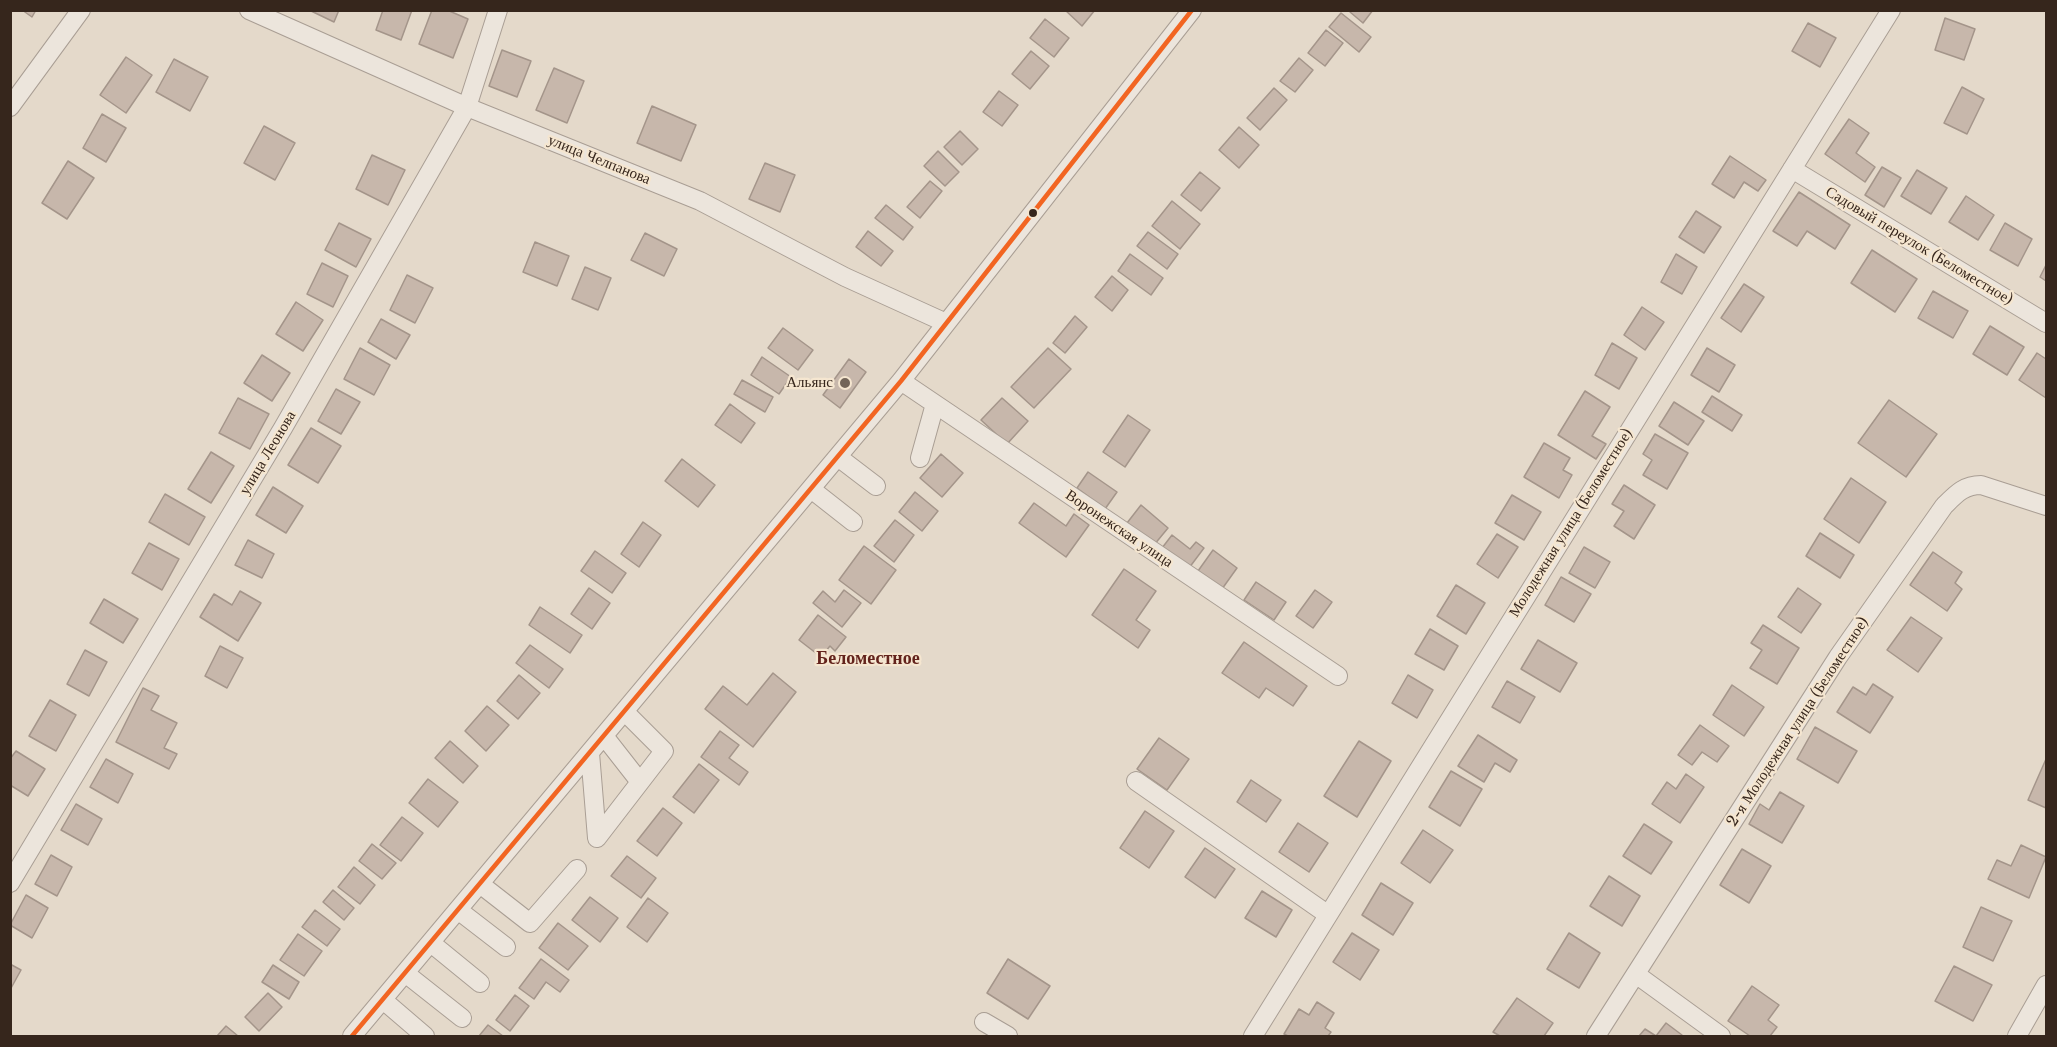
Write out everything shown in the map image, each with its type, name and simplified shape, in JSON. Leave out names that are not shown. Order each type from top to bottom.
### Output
[{"type":"street","points":[[10,107],[81,10]]},
{"type":"street","name":"улица Челпанова","points":[[249,10],[467,106],[700,201],[845,277],[944,322]]},
{"type":"street","name":"улица Леонова","points":[[10,883],[283,428],[467,106],[498,10]]},
{"type":"street","points":[[355,1036],[405,973],[901,381],[944,322],[1192,10]]},
{"type":"street","name":"Молодежная улица (Беломестное)","points":[[1253,1036],[1891,10]]},
{"type":"street","name":"Садовый переулок (Беломестное)","points":[[1792,170],[2046,323]]},
{"type":"street","name":"Воронежская улица","points":[[901,381],[1338,676]]},
{"type":"street","points":[[921,458],[935,404]]},
{"type":"street","points":[[838,457],[876,486]]},
{"type":"street","name":"2-я Молодежная улица (Беломестное)","points":[[1596,1036],[1838,657],[1944,506],[1961,489],[1971,485],[1981,485],[2046,506]]},
{"type":"street","points":[[811,489],[853,522]]},
{"type":"street","points":[[590,753],[597,838],[664,751],[625,712]]},
{"type":"street","points":[[604,736],[640,782]]},
{"type":"street","points":[[1136,781],[1327,914]]},
{"type":"street","points":[[480,884],[530,923],[577,869]]},
{"type":"street","points":[[458,910],[506,947]]},
{"type":"street","points":[[431,943],[480,983]]},
{"type":"street","points":[[405,973],[462,1018]]},
{"type":"street","points":[[1637,975],[1721,1036]]},
{"type":"street","points":[[2017,1036],[2046,985]]},
{"type":"street","points":[[383,1000],[425,1036]]},
{"type":"street","points":[[984,1022],[1008,1036]]},
{"type":"building","points":[[22,10],[36,10],[32,17]]},
{"type":"building","points":[[309,10],[339,10],[334,22]]},
{"type":"building","points":[[383,10],[412,10],[401,40],[376,30]]},
{"type":"building","points":[[432,10],[447,10],[468,19],[453,58],[419,44]]},
{"type":"building","points":[[1065,10],[1095,10],[1082,26]]},
{"type":"building","points":[[1352,10],[1373,10],[1363,23],[1350,12]]},
{"type":"building","points":[[1341,13],[1371,37],[1359,52],[1329,27]]},
{"type":"building","points":[[1945,18],[1975,29],[1964,60],[1935,50]]},
{"type":"building","points":[[1045,19],[1069,38],[1054,57],[1030,38]]},
{"type":"building","points":[[1808,23],[1836,38],[1820,67],[1792,51]]},
{"type":"building","points":[[1326,30],[1343,43],[1325,66],[1308,53]]},
{"type":"building","points":[[502,50],[531,61],[517,97],[489,86]]},
{"type":"building","points":[[1031,51],[1049,66],[1030,89],[1012,74]]},
{"type":"building","points":[[126,57],[152,75],[126,113],[100,95]]},
{"type":"building","points":[[1299,58],[1313,70],[1295,92],[1280,81]]},
{"type":"building","points":[[174,59],[208,77],[190,111],[156,92]]},
{"type":"building","points":[[554,68],[584,81],[567,123],[536,110]]},
{"type":"building","points":[[1962,87],[1984,99],[1967,134],[1944,123]]},
{"type":"building","points":[[1274,88],[1287,100],[1260,130],[1247,118]]},
{"type":"building","points":[[999,91],[1018,105],[1002,126],[983,112]]},
{"type":"building","points":[[652,106],[696,125],[681,161],[637,143]]},
{"type":"building","points":[[102,114],[126,128],[106,162],[83,148]]},
{"type":"building","points":[[1849,119],[1869,133],[1856,153],[1875,167],[1865,182],[1825,154]]},
{"type":"building","points":[[264,126],[295,143],[275,180],[244,163]]},
{"type":"building","points":[[1239,127],[1259,145],[1239,168],[1219,150]]},
{"type":"building","points":[[960,131],[978,149],[962,165],[944,147]]},
{"type":"building","points":[[938,151],[959,172],[945,186],[924,166]]},
{"type":"building","points":[[372,155],[405,170],[388,205],[356,189]]},
{"type":"building","points":[[1730,156],[1766,180],[1758,191],[1744,182],[1734,198],[1712,184]]},
{"type":"building","points":[[68,161],[94,178],[67,219],[42,203]]},
{"type":"building","points":[[765,163],[795,175],[780,212],[749,199]]},
{"type":"building","points":[[1882,167],[1901,178],[1884,207],[1865,195]]},
{"type":"building","points":[[1917,170],[1947,188],[1931,214],[1901,196]]},
{"type":"building","points":[[1200,172],[1220,188],[1201,211],[1181,195]]},
{"type":"building","points":[[930,181],[942,191],[920,218],[907,207]]},
{"type":"building","points":[[1799,192],[1850,225],[1835,249],[1807,231],[1797,246],[1773,231]]},
{"type":"building","points":[[1966,196],[1994,215],[1978,240],[1949,222]]},
{"type":"building","points":[[1172,201],[1200,224],[1180,249],[1152,226]]},
{"type":"building","points":[[886,205],[913,227],[903,240],[875,218]]},
{"type":"building","points":[[1696,211],[1721,227],[1704,253],[1679,237]]},
{"type":"building","points":[[339,223],[371,239],[356,267],[325,250]]},
{"type":"building","points":[[2005,223],[2032,239],[2018,266],[1990,250]]},
{"type":"building","points":[[868,231],[893,251],[881,266],[856,247]]},
{"type":"building","points":[[1148,232],[1178,254],[1167,269],[1137,246]]},
{"type":"building","points":[[645,233],[677,249],[664,276],[631,260]]},
{"type":"building","points":[[535,242],[569,256],[557,286],[523,272]]},
{"type":"building","points":[[1872,250],[1917,279],[1895,312],[1851,283]]},
{"type":"building","points":[[1130,254],[1163,278],[1151,295],[1118,271]]},
{"type":"building","points":[[1676,254],[1697,267],[1682,294],[1661,282]]},
{"type":"building","points":[[322,263],[348,276],[333,307],[307,294]]},
{"type":"building","points":[[2046,265],[2046,281],[2040,277]]},
{"type":"building","points":[[585,267],[611,278],[598,310],[572,299]]},
{"type":"building","points":[[407,275],[433,288],[415,323],[390,310]]},
{"type":"building","points":[[1112,276],[1128,290],[1112,311],[1095,297]]},
{"type":"building","points":[[1744,284],[1764,297],[1741,332],[1721,318]]},
{"type":"building","points":[[1933,291],[1968,311],[1953,338],[1918,318]]},
{"type":"building","points":[[296,302],[323,320],[303,351],[276,334]]},
{"type":"building","points":[[1642,307],[1664,322],[1645,350],[1624,335]]},
{"type":"building","points":[[1075,316],[1087,327],[1065,353],[1053,343]]},
{"type":"building","points":[[381,319],[410,335],[396,359],[368,342]]},
{"type":"building","points":[[1990,326],[2024,347],[2007,375],[1973,354]]},
{"type":"building","points":[[783,328],[813,350],[798,370],[768,348]]},
{"type":"building","points":[[1612,343],[1637,358],[1619,389],[1595,375]]},
{"type":"building","points":[[360,348],[390,365],[374,395],[344,379]]},
{"type":"building","points":[[1048,348],[1071,369],[1034,408],[1011,387]]},
{"type":"building","points":[[1707,348],[1735,365],[1719,392],[1691,375]]},
{"type":"building","points":[[2037,353],[2046,359],[2046,398],[2019,380]]},
{"type":"building","points":[[262,355],[290,373],[272,401],[244,383]]},
{"type":"building","points":[[762,357],[791,377],[779,394],[751,375]]},
{"type":"building","name":"Альянс","points":[[849,359],[866,372],[840,408],[823,395]]},
{"type":"building","points":[[742,380],[773,397],[765,412],[734,394]]},
{"type":"building","points":[[336,389],[360,402],[341,434],[318,421]]},
{"type":"building","points":[[1585,391],[1610,407],[1592,436],[1606,444],[1596,459],[1558,435]]},
{"type":"building","points":[[1712,396],[1742,415],[1732,431],[1702,412]]},
{"type":"building","points":[[238,398],[269,414],[250,449],[219,433]]},
{"type":"building","points":[[1002,398],[1028,421],[1007,444],[981,420]]},
{"type":"building","points":[[1889,400],[1937,434],[1906,477],[1858,443]]},
{"type":"building","points":[[1674,402],[1704,421],[1688,445],[1659,426]]},
{"type":"building","points":[[730,404],[755,423],[741,443],[715,425]]},
{"type":"building","points":[[1128,415],[1150,430],[1125,467],[1103,452]]},
{"type":"building","points":[[311,428],[341,446],[318,483],[288,465]]},
{"type":"building","points":[[1655,434],[1688,453],[1667,489],[1643,475],[1652,460],[1643,454]]},
{"type":"building","points":[[1544,443],[1570,458],[1563,470],[1572,475],[1559,498],[1524,477]]},
{"type":"building","points":[[211,452],[234,466],[211,503],[188,489]]},
{"type":"building","points":[[941,454],[963,473],[942,497],[920,478]]},
{"type":"building","points":[[682,459],[715,485],[698,507],[665,481]]},
{"type":"building","points":[[1088,472],[1117,492],[1105,509],[1077,488]]},
{"type":"building","points":[[1851,478],[1886,502],[1859,543],[1824,519]]},
{"type":"building","points":[[1624,485],[1655,505],[1634,539],[1614,526],[1624,511],[1612,504]]},
{"type":"building","points":[[273,487],[303,506],[286,533],[256,515]]},
{"type":"building","points":[[915,492],[938,511],[922,531],[899,512]]},
{"type":"building","points":[[165,494],[205,517],[189,545],[149,522]]},
{"type":"building","points":[[1512,495],[1541,512],[1524,540],[1495,523]]},
{"type":"building","points":[[1034,503],[1066,526],[1074,514],[1089,525],[1066,557],[1019,523]]},
{"type":"building","points":[[1141,505],[1168,528],[1154,545],[1127,523]]},
{"type":"building","points":[[895,520],[914,535],[894,562],[874,546]]},
{"type":"building","points":[[643,522],[661,535],[639,567],[621,554]]},
{"type":"building","points":[[1820,533],[1854,555],[1840,578],[1806,556]]},
{"type":"building","points":[[1497,534],[1518,547],[1498,578],[1477,564]]},
{"type":"building","points":[[1172,535],[1190,549],[1196,542],[1204,548],[1189,568],[1162,548]]},
{"type":"building","points":[[248,540],[274,554],[262,578],[235,565]]},
{"type":"building","points":[[149,543],[179,559],[162,590],[132,573]]},
{"type":"building","points":[[864,546],[896,570],[871,604],[839,580]]},
{"type":"building","points":[[1584,547],[1610,562],[1595,588],[1569,573]]},
{"type":"building","points":[[1213,550],[1237,568],[1222,589],[1198,571]]},
{"type":"building","points":[[595,551],[626,573],[612,593],[581,571]]},
{"type":"building","points":[[1933,552],[1962,572],[1955,583],[1962,589],[1947,611],[1910,585]]},
{"type":"building","points":[[1124,569],[1156,591],[1136,620],[1150,630],[1138,648],[1092,615]]},
{"type":"building","points":[[1561,577],[1591,594],[1574,622],[1545,605]]},
{"type":"building","points":[[1256,582],[1286,602],[1274,620],[1244,600]]},
{"type":"building","points":[[1456,585],[1485,603],[1466,634],[1437,616]]},
{"type":"building","points":[[589,588],[610,603],[592,629],[571,614]]},
{"type":"building","points":[[1798,588],[1821,604],[1801,633],[1778,617]]},
{"type":"building","points":[[844,590],[861,603],[842,627],[813,603],[823,591],[835,602]]},
{"type":"building","points":[[1315,590],[1332,602],[1313,628],[1296,616]]},
{"type":"building","points":[[240,591],[261,603],[238,641],[200,617],[214,594],[232,605]]},
{"type":"building","points":[[104,599],[138,619],[123,643],[90,623]]},
{"type":"building","points":[[540,607],[582,635],[570,653],[529,625]]},
{"type":"building","points":[[818,615],[846,637],[835,651],[830,646],[821,657],[799,640]]},
{"type":"building","points":[[1911,617],[1942,638],[1918,672],[1887,650]]},
{"type":"building","points":[[1763,625],[1799,648],[1777,684],[1750,668],[1762,650],[1751,643]]},
{"type":"building","points":[[1430,629],[1458,646],[1444,670],[1415,654]]},
{"type":"building","points":[[1538,640],[1577,663],[1560,692],[1521,669]]},
{"type":"building","points":[[1244,642],[1307,686],[1293,706],[1266,688],[1259,698],[1222,673]]},
{"type":"building","points":[[530,645],[563,669],[549,688],[516,663]]},
{"type":"building","points":[[220,646],[243,658],[227,688],[205,676]]},
{"type":"building","points":[[85,650],[107,662],[89,696],[67,684]]},
{"type":"building","points":[[773,673],[796,692],[753,747],[705,709],[723,686],[747,705]]},
{"type":"building","points":[[519,675],[540,693],[518,719],[497,701]]},
{"type":"building","points":[[1408,675],[1433,690],[1417,718],[1392,703]]},
{"type":"building","points":[[1507,681],[1535,697],[1520,723],[1492,707]]},
{"type":"building","points":[[1873,684],[1893,697],[1870,733],[1837,712],[1853,687],[1866,695]]},
{"type":"building","points":[[1732,685],[1764,707],[1744,736],[1713,715]]},
{"type":"building","points":[[143,688],[159,696],[151,710],[177,723],[164,748],[177,754],[169,769],[116,742]]},
{"type":"building","points":[[50,700],[76,715],[56,751],[29,736]]},
{"type":"building","points":[[487,706],[509,725],[486,751],[465,731]]},
{"type":"building","points":[[1700,725],[1729,746],[1717,762],[1702,752],[1692,765],[1678,755]]},
{"type":"building","points":[[1815,727],[1857,751],[1838,783],[1797,759]]},
{"type":"building","points":[[720,731],[739,745],[729,758],[748,772],[739,785],[701,757]]},
{"type":"building","points":[[1478,735],[1517,760],[1510,772],[1495,763],[1484,782],[1458,766]]},
{"type":"building","points":[[1159,738],[1189,759],[1167,790],[1137,769]]},
{"type":"building","points":[[450,741],[478,766],[463,783],[435,758]]},
{"type":"building","points":[[1359,741],[1391,761],[1357,817],[1324,796]]},
{"type":"building","points":[[16,751],[45,769],[28,796],[10,785],[10,759]]},
{"type":"building","points":[[106,759],[133,774],[118,803],[90,787]]},
{"type":"building","points":[[2046,759],[2046,808],[2028,800]]},
{"type":"building","points":[[699,764],[719,780],[694,813],[673,797]]},
{"type":"building","points":[[1451,771],[1482,789],[1460,826],[1429,807]]},
{"type":"building","points":[[1686,774],[1704,787],[1680,823],[1652,804],[1667,782],[1676,789]]},
{"type":"building","points":[[428,779],[458,802],[438,827],[409,803]]},
{"type":"building","points":[[1251,780],[1281,800],[1266,822],[1237,802]]},
{"type":"building","points":[[1780,792],[1804,806],[1782,843],[1749,824],[1760,804],[1769,810]]},
{"type":"building","points":[[76,804],[102,819],[88,845],[61,830]]},
{"type":"building","points":[[663,808],[682,823],[657,856],[637,841]]},
{"type":"building","points":[[1145,811],[1174,831],[1149,868],[1120,848]]},
{"type":"building","points":[[402,817],[423,833],[401,861],[380,845]]},
{"type":"building","points":[[1298,823],[1328,843],[1309,872],[1279,852]]},
{"type":"building","points":[[1644,824],[1672,842],[1651,874],[1623,856]]},
{"type":"building","points":[[1423,830],[1453,850],[1430,883],[1401,863]]},
{"type":"building","points":[[372,844],[396,863],[382,879],[359,861]]},
{"type":"building","points":[[2021,845],[2046,857],[2029,898],[1988,879],[1997,860],[2011,866]]},
{"type":"building","points":[[1205,848],[1235,869],[1215,898],[1185,877]]},
{"type":"building","points":[[1742,849],[1771,866],[1749,903],[1720,885]]},
{"type":"building","points":[[51,855],[72,867],[57,896],[35,884]]},
{"type":"building","points":[[627,856],[656,878],[641,898],[611,876]]},
{"type":"building","points":[[354,867],[375,885],[360,904],[338,887]]},
{"type":"building","points":[[1609,876],[1640,896],[1622,926],[1590,906]]},
{"type":"building","points":[[1381,883],[1413,903],[1393,935],[1362,915]]},
{"type":"building","points":[[333,890],[354,908],[344,920],[323,902]]},
{"type":"building","points":[[1262,891],[1292,910],[1276,937],[1245,918]]},
{"type":"building","points":[[26,895],[48,908],[32,938],[10,925]]},
{"type":"building","points":[[590,897],[618,918],[600,942],[572,920]]},
{"type":"building","points":[[648,898],[668,913],[647,942],[627,927]]},
{"type":"building","points":[[1981,907],[2012,921],[1993,961],[1963,947]]},
{"type":"building","points":[[315,910],[340,929],[327,946],[302,927]]},
{"type":"building","points":[[558,923],[588,946],[568,970],[539,948]]},
{"type":"building","points":[[1352,933],[1379,950],[1360,980],[1333,962]]},
{"type":"building","points":[[1569,933],[1600,953],[1579,988],[1547,969]]},
{"type":"building","points":[[298,934],[322,951],[304,976],[280,960]]},
{"type":"building","points":[[541,959],[569,980],[560,992],[546,982],[534,999],[519,988]]},
{"type":"building","points":[[1008,959],[1050,986],[1028,1019],[987,993]]},
{"type":"building","points":[[10,964],[21,970],[10,990]]},
{"type":"building","points":[[273,965],[299,982],[289,999],[262,982]]},
{"type":"building","points":[[1954,966],[1992,985],[1973,1021],[1935,1001]]},
{"type":"building","points":[[1752,986],[1779,1005],[1768,1020],[1777,1027],[1770,1036],[1750,1036],[1728,1021]]},
{"type":"building","points":[[268,993],[282,1007],[259,1031],[245,1017]]},
{"type":"building","points":[[515,995],[529,1006],[510,1031],[496,1020]]},
{"type":"building","points":[[1517,998],[1553,1023],[1544,1036],[1500,1036],[1493,1032]]},
{"type":"building","points":[[1317,1002],[1334,1013],[1325,1028],[1331,1032],[1328,1036],[1288,1036],[1284,1034],[1299,1009],[1309,1015]]},
{"type":"building","points":[[1666,1023],[1682,1035],[1656,1036]]},
{"type":"building","points":[[488,1025],[503,1036],[479,1036]]},
{"type":"building","points":[[226,1026],[238,1036],[217,1036]]},
{"type":"building","points":[[1645,1029],[1656,1036],[1639,1036]]},
{"type":"transit line","points":[[352,1036],[901,381],[1192,10]]},
{"type":"place","name":"Альянс","points":[[845,383]]},
{"type":"district","name":"Беломестное","points":[[868,659]]}]
